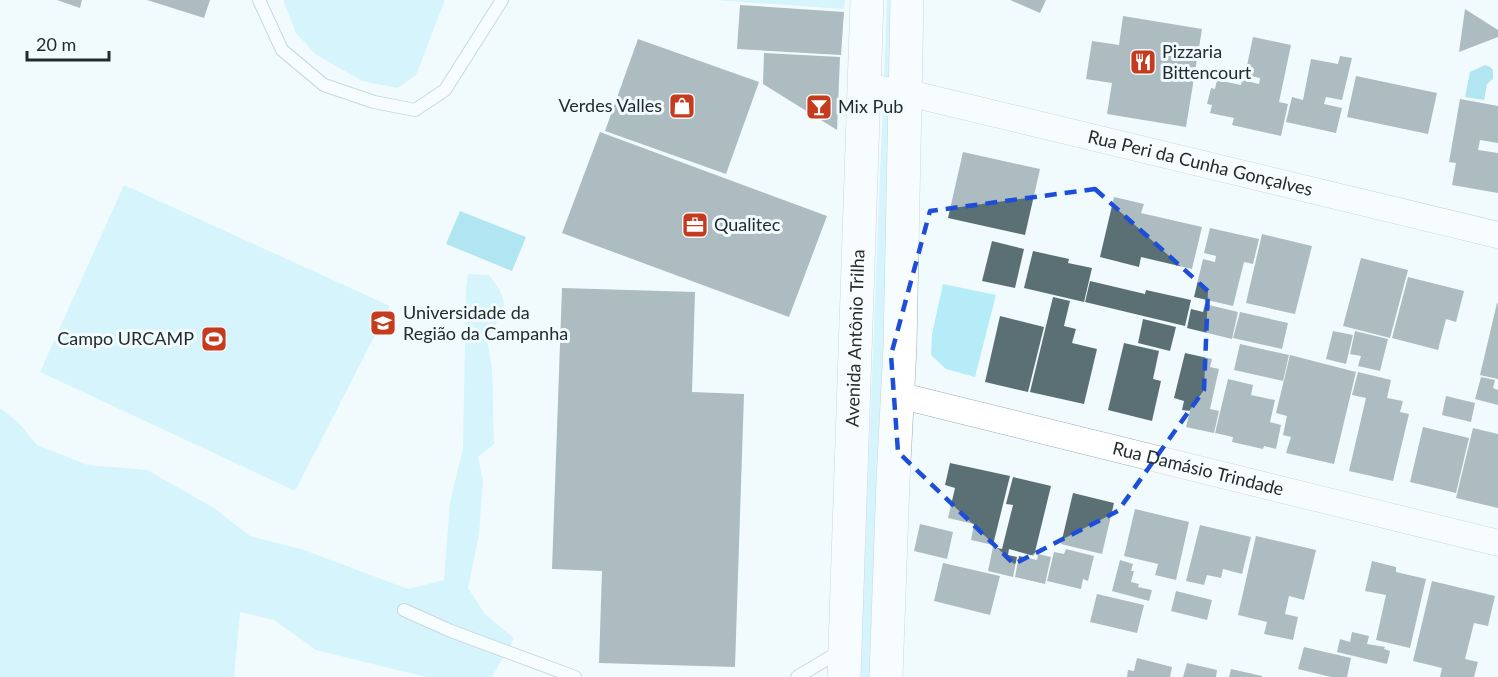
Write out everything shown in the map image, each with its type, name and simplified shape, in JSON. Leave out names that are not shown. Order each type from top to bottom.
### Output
[{"type":"main road","name":"Avenida Antônio Trilha","points":[[845,662],[867,0]]},
{"type":"main road","points":[[886,677],[900,347],[907,0]]},
{"type":"street","name":"Rua Peri da Cunha Gonçalves","points":[[863,87],[904,92],[1498,236]]},
{"type":"street","name":"Rua Damásio Trindade","points":[[898,395],[1498,543]]},
{"type":"lane","points":[[259,0],[282,50],[324,85],[374,102],[415,111],[445,90],[502,0]]},
{"type":"lane","points":[[404,610],[451,631],[575,677]]},
{"type":"lane","points":[[797,677],[845,662]]},
{"type":"highlighted area","points":[[1095,189],[1208,291],[1204,390],[1118,511],[1014,564],[898,452],[891,355],[930,211]]},
{"type":"shaded area","points":[[283,0],[445,0],[416,75],[398,88],[362,81],[315,54],[296,33]]},
{"type":"shaded area","points":[[714,0],[845,0],[844,9]]},
{"type":"shaded area","points":[[887,0],[898,0],[869,677],[860,677]]},
{"type":"shaded area","name":"Campo URCAMP","points":[[124,185],[390,306],[295,491],[40,372]]},
{"type":"shaded area","points":[[468,274],[489,275],[501,293],[504,306],[499,320],[487,338],[492,368],[494,444],[478,457],[483,481],[479,534],[468,588],[485,614],[514,638],[492,677],[426,677],[316,650],[274,620],[240,612],[234,677],[0,677],[0,408],[19,423],[37,445],[88,465],[147,470],[214,508],[250,536],[304,550],[408,589],[444,580],[450,502],[463,449]]},
{"type":"shaded area","points":[[943,284],[996,295],[975,377],[946,369],[931,355],[932,334]]},
{"type":"water","points":[[1485,65],[1493,70],[1493,79],[1487,84],[1484,100],[1465,97],[1470,72]]},
{"type":"water","points":[[460,211],[526,237],[512,271],[446,244]]},
{"type":"building","points":[[57,0],[82,0],[80,8]]},
{"type":"building","points":[[147,0],[210,0],[204,18]]},
{"type":"building","points":[[1010,0],[1046,0],[1040,13]]},
{"type":"building","points":[[740,5],[844,12],[841,55],[737,49]]},
{"type":"building","points":[[1465,9],[1498,30],[1498,37],[1459,52]]},
{"type":"building","name":"Pizzaria Bittencourt","points":[[1123,16],[1202,29],[1186,127],[1107,114],[1112,83],[1086,79],[1092,41],[1119,45]]},
{"type":"building","points":[[1253,37],[1291,45],[1279,102],[1288,104],[1281,136],[1232,125],[1234,118],[1210,113],[1212,105],[1207,104],[1211,88],[1215,89],[1217,80],[1241,85],[1242,80],[1259,84],[1260,78],[1245,75]]},
{"type":"building","name":"Verdes Valles","points":[[638,39],[759,82],[726,174],[605,131]]},
{"type":"building","name":"Mix Pub","points":[[764,53],[840,57],[837,130],[763,84]]},
{"type":"building","points":[[1340,56],[1352,58],[1342,100],[1326,97],[1324,104],[1342,108],[1336,133],[1286,122],[1292,97],[1303,100],[1311,59],[1338,64]]},
{"type":"building","points":[[1356,76],[1437,93],[1428,134],[1347,117]]},
{"type":"building","points":[[1460,99],[1498,106],[1498,143],[1480,140],[1478,150],[1498,153],[1498,193],[1452,185],[1456,163],[1449,162]]},
{"type":"building","name":"Qualitec","points":[[600,132],[827,216],[789,317],[562,233]]},
{"type":"building","points":[[963,152],[1040,169],[1025,235],[948,218]]},
{"type":"building","points":[[1114,197],[1144,204],[1141,213],[1202,227],[1192,269],[1141,257],[1139,267],[1100,257]]},
{"type":"building","points":[[1210,228],[1259,239],[1253,264],[1244,262],[1233,306],[1194,297],[1203,259],[1215,262],[1216,256],[1204,253]]},
{"type":"building","points":[[1262,234],[1312,246],[1295,314],[1246,303]]},
{"type":"building","points":[[992,241],[1024,249],[1015,288],[982,281]]},
{"type":"building","points":[[1033,251],[1069,259],[1068,263],[1092,268],[1084,302],[1024,288]]},
{"type":"building","points":[[1361,258],[1408,270],[1390,338],[1343,326]]},
{"type":"building","points":[[1408,277],[1464,291],[1456,322],[1446,319],[1438,350],[1392,338]]},
{"type":"building","points":[[1090,281],[1145,294],[1146,290],[1191,300],[1185,326],[1085,302]]},
{"type":"building","points":[[562,288],[695,292],[692,392],[744,394],[735,667],[599,663],[602,571],[552,569]]},
{"type":"building","points":[[1053,297],[1070,301],[1064,326],[1076,329],[1072,343],[1097,349],[1084,404],[1030,392]]},
{"type":"building","points":[[1498,303],[1498,379],[1480,375]]},
{"type":"building","points":[[1205,304],[1238,312],[1232,339],[1187,328],[1191,309],[1203,312]]},
{"type":"building","points":[[1240,312],[1288,323],[1282,349],[1233,338]]},
{"type":"building","points":[[1000,316],[1044,327],[1028,392],[985,382]]},
{"type":"building","points":[[1143,319],[1176,327],[1170,351],[1138,343]]},
{"type":"building","points":[[1333,331],[1353,335],[1346,364],[1326,359]]},
{"type":"building","points":[[1355,331],[1388,339],[1380,371],[1358,366],[1361,356],[1350,354]]},
{"type":"building","points":[[1124,343],[1159,351],[1153,379],[1161,381],[1152,421],[1108,410]]},
{"type":"building","points":[[1240,344],[1289,355],[1283,381],[1234,370]]},
{"type":"building","points":[[1185,353],[1212,359],[1210,367],[1219,369],[1210,409],[1219,411],[1214,433],[1186,427],[1190,411],[1182,410],[1184,401],[1174,398]]},
{"type":"building","points":[[1290,355],[1356,372],[1334,464],[1286,453],[1291,437],[1283,435],[1287,416],[1276,413]]},
{"type":"building","points":[[1358,372],[1391,380],[1387,398],[1403,401],[1400,412],[1409,414],[1393,481],[1349,471],[1366,398],[1352,395]]},
{"type":"building","points":[[1481,377],[1495,380],[1493,388],[1498,390],[1498,405],[1475,399]]},
{"type":"building","points":[[1228,379],[1253,385],[1251,395],[1275,400],[1270,422],[1281,425],[1276,449],[1264,446],[1263,449],[1232,442],[1233,437],[1215,433]]},
{"type":"building","points":[[1446,396],[1475,403],[1471,422],[1442,415]]},
{"type":"building","points":[[1423,427],[1469,438],[1456,493],[1410,482]]},
{"type":"building","points":[[1473,428],[1498,434],[1498,508],[1456,498]]},
{"type":"building","points":[[950,463],[1010,476],[993,545],[971,540],[974,524],[948,518],[955,488],[945,485]]},
{"type":"building","points":[[1013,477],[1051,486],[1034,556],[1009,549],[1008,555],[1017,557],[1013,577],[988,571],[993,547],[1002,549],[1013,505],[1006,504]]},
{"type":"building","points":[[1073,493],[1114,503],[1102,554],[1061,544]]},
{"type":"building","points":[[1135,509],[1189,522],[1176,580],[1155,575],[1158,564],[1124,556]]},
{"type":"building","points":[[920,524],[953,532],[947,559],[914,551]]},
{"type":"building","points":[[1200,525],[1251,537],[1242,574],[1223,569],[1221,578],[1207,575],[1204,585],[1186,581]]},
{"type":"building","points":[[1256,536],[1316,550],[1304,600],[1289,596],[1285,614],[1298,617],[1293,640],[1264,634],[1267,622],[1238,615]]},
{"type":"building","points":[[1066,549],[1094,556],[1088,581],[1083,579],[1081,589],[1047,581],[1054,552],[1064,554]]},
{"type":"building","points":[[1038,554],[1051,557],[1045,584],[1015,577],[1019,556],[1037,560]]},
{"type":"building","points":[[1120,560],[1133,564],[1131,582],[1139,584],[1138,587],[1152,590],[1149,601],[1112,591]]},
{"type":"building","points":[[1372,561],[1396,567],[1396,572],[1426,579],[1410,648],[1376,640],[1386,595],[1365,591]]},
{"type":"building","points":[[943,563],[1000,576],[990,615],[934,601]]},
{"type":"building","points":[[1432,581],[1495,596],[1488,626],[1474,623],[1465,659],[1478,662],[1474,677],[1440,677],[1442,668],[1413,661]]},
{"type":"building","points":[[1176,591],[1212,600],[1207,620],[1171,611]]},
{"type":"building","points":[[1097,594],[1144,605],[1137,633],[1090,622]]},
{"type":"building","points":[[1352,632],[1369,636],[1367,644],[1385,647],[1384,649],[1390,651],[1387,664],[1337,652],[1340,639],[1350,642]]},
{"type":"building","points":[[1304,647],[1351,658],[1347,677],[1331,677],[1298,669]]},
{"type":"building","points":[[1137,658],[1172,667],[1170,677],[1127,677],[1128,670],[1134,671]]},
{"type":"building","points":[[1187,663],[1217,670],[1216,677],[1183,677]]},
{"type":"building","points":[[1231,669],[1262,676],[1262,677],[1229,677]]},
{"type":"place","name":"Pizzaria Bittencourt","points":[[1143,62]]},
{"type":"place","name":"Verdes Valles","points":[[682,106]]},
{"type":"place","name":"Mix Pub","points":[[819,107]]},
{"type":"place","name":"Qualitec","points":[[695,225]]},
{"type":"place","name":"Universidade da Região da Campanha","points":[[383,323]]},
{"type":"place","name":"Campo URCAMP","points":[[214,339]]}]
